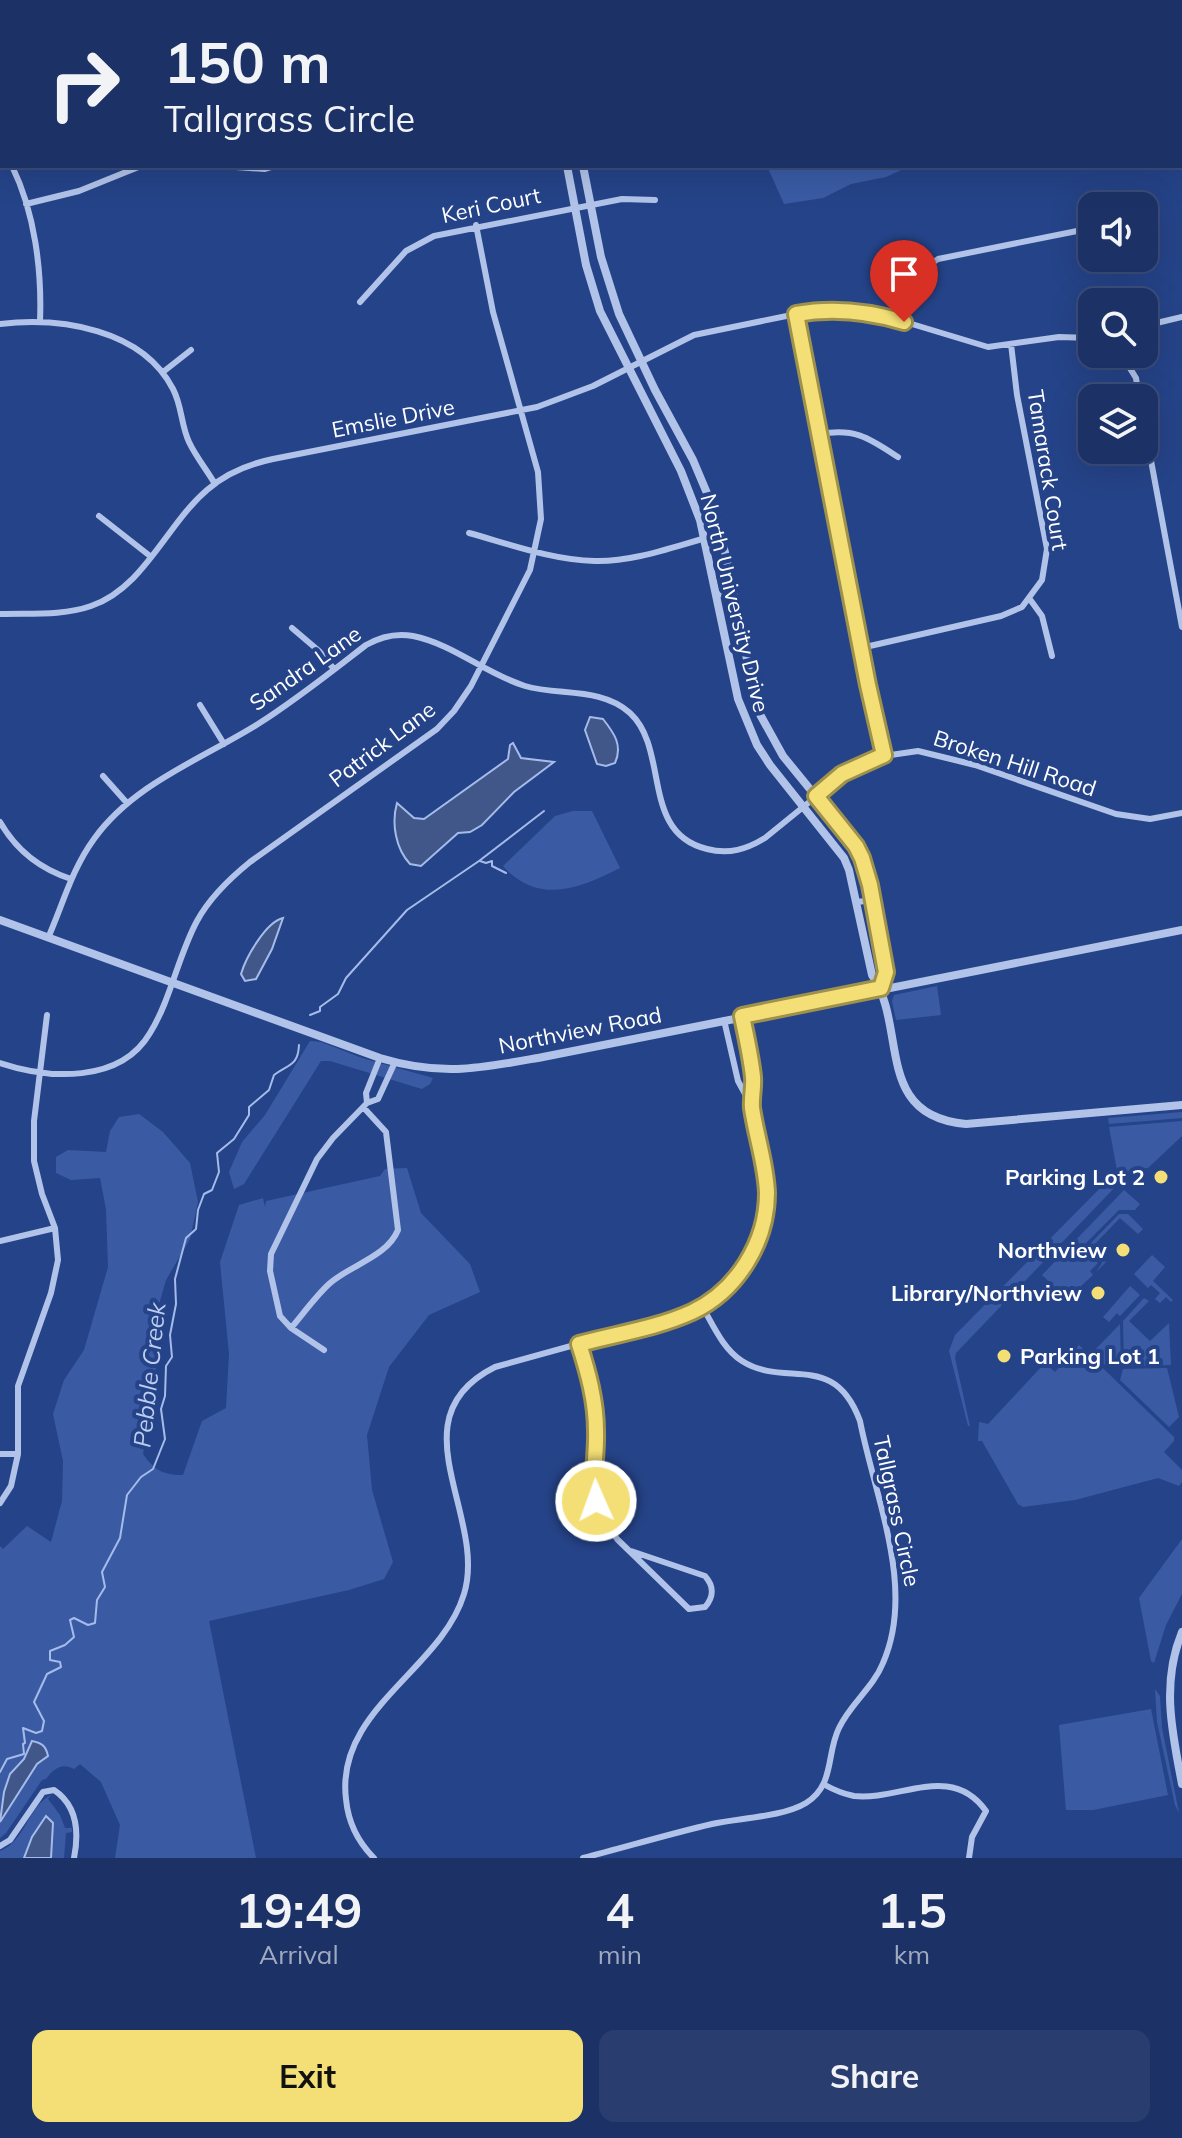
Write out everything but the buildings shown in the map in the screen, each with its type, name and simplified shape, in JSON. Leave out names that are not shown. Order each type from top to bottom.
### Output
[{"type":"street","points":[[13,168],[26,204],[41,283],[40,322]]},
{"type":"street","points":[[26,204],[60,197],[136,168]]},
{"type":"street","name":"North University Drive","points":[[567,168],[586,265],[600,311],[681,471],[705,538],[738,699],[746,722],[761,752],[844,858],[857,902],[872,975],[881,988],[901,1081],[922,1108],[942,1120],[975,1124],[1182,1105]]},
{"type":"street","name":"North University Drive","points":[[583,168],[610,291],[641,362],[698,470],[721,534],[753,695],[774,743],[856,846],[866,871],[886,972],[881,988]]},
{"type":"street","name":"Keri Court","points":[[360,302],[394,262],[420,242],[476,225],[590,204],[631,198],[655,200]]},
{"type":"street","name":"Patrick Lane","points":[[0,1063],[42,1072],[75,1074],[97,1070],[126,1058],[150,1034],[197,920],[227,882],[250,862],[423,741],[454,711],[481,667],[526,580],[536,550],[541,519],[541,488],[493,312],[476,225]]},
{"type":"street","points":[[904,322],[927,265],[938,259],[1078,231]]},
{"type":"street","name":"Emslie Drive","points":[[0,614],[66,612],[90,607],[121,589],[198,499],[215,484],[242,469],[263,461],[521,411],[582,390],[694,335],[832,309],[852,310],[904,322],[988,347],[1059,337],[1078,338]]},
{"type":"street","points":[[796,314],[884,755]]},
{"type":"street","points":[[1158,323],[1182,317]]},
{"type":"street","points":[[0,324],[40,322],[85,329],[121,340],[140,351],[163,372],[176,397],[189,442],[215,484]]},
{"type":"street","name":"Tamarack Court","points":[[1011,344],[1017,395],[1047,549],[1042,580],[1029,598]]},
{"type":"street","points":[[163,372],[191,350]]},
{"type":"street","points":[[820,434],[841,431],[858,434],[898,457]]},
{"type":"street","points":[[1152,464],[1182,627]]},
{"type":"street","points":[[99,516],[150,556]]},
{"type":"street","points":[[469,533],[575,560],[604,561],[721,534]]},
{"type":"street","points":[[717,595],[733,591]]},
{"type":"street","points":[[861,648],[1001,616],[1022,607],[1029,598],[1042,616],[1052,656]]},
{"type":"street","points":[[292,628],[319,651],[334,669]]},
{"type":"street","name":"Sandra Lane","points":[[48,938],[71,879],[95,838],[127,803],[282,708],[373,641],[399,635],[424,639],[527,687],[613,701],[643,731],[667,818],[682,835],[704,849],[726,851],[751,846],[804,806]]},
{"type":"street","points":[[200,705],[224,744]]},
{"type":"street","points":[[761,752],[774,743]]},
{"type":"street","name":"Broken Hill Road","points":[[804,806],[842,774],[884,755],[918,751],[975,765],[1116,814],[1150,819],[1182,813]]},
{"type":"street","points":[[103,776],[127,803]]},
{"type":"street","points":[[0,822],[31,859],[71,879]]},
{"type":"street","points":[[857,902],[873,900]]},
{"type":"street","name":"Northview Road","points":[[0,920],[380,1058],[439,1070],[477,1068],[1182,930]]},
{"type":"street","points":[[0,1503],[11,1486],[18,1454],[18,1386],[51,1293],[58,1260],[55,1228],[34,1161],[34,1121],[47,1015]]},
{"type":"street","points":[[374,1858],[361,1842],[348,1812],[345,1777],[351,1751],[367,1722],[452,1619],[463,1597],[468,1572],[467,1539],[446,1452],[446,1429],[452,1410],[462,1392],[486,1372],[503,1364],[657,1323],[702,1306],[735,1278],[751,1254],[762,1228],[766,1185],[752,1106],[753,1078],[742,1016]]},
{"type":"street","points":[[724,1020],[738,1081],[752,1106]]},
{"type":"street","points":[[291,1328],[328,1285],[387,1247],[398,1230],[386,1132],[366,1106],[366,1093],[380,1058]]},
{"type":"street","points":[[324,1350],[291,1328],[280,1316],[270,1271],[271,1254],[317,1159],[333,1138],[366,1106],[378,1099],[395,1062]]},
{"type":"street","points":[[0,1241],[55,1228]]},
{"type":"street","name":"Tallgrass Circle","points":[[702,1306],[720,1337],[739,1359],[767,1371],[801,1373],[831,1382],[850,1400],[860,1421],[893,1566],[897,1612],[891,1643],[878,1674],[837,1732],[825,1785]]},
{"type":"street","points":[[579,1344],[594,1405],[596,1438],[593,1479],[596,1501],[610,1530],[631,1551],[689,1609],[705,1607],[710,1601],[711,1586],[705,1576],[631,1551]]},
{"type":"street","points":[[0,1454],[18,1454]]},
{"type":"street","points":[[1182,1632],[1170,1674],[1168,1700],[1182,1784]]},
{"type":"street","points":[[583,1858],[711,1824],[793,1809],[808,1802],[825,1785],[854,1796],[937,1785],[965,1792],[986,1811],[972,1837],[969,1858]]},
{"type":"street","points":[[0,1846],[10,1840],[43,1792],[54,1790],[72,1812],[78,1836],[74,1858]]},
{"type":"shaded area","points":[[768,168],[906,168],[886,177],[851,184],[823,198],[784,204]]},
{"type":"shaded area","points":[[590,717],[603,719],[614,734],[618,745],[615,763],[606,766],[597,764],[585,730]]},
{"type":"shaded area","points":[[513,743],[521,758],[554,762],[514,792],[482,825],[470,832],[458,833],[421,866],[410,864],[396,836],[397,803],[414,818],[424,819],[508,759]]},
{"type":"shaded area","points":[[573,811],[592,811],[620,868],[589,882],[559,890],[530,886],[503,866],[555,816]]},
{"type":"shaded area","points":[[283,918],[272,949],[256,979],[245,981],[241,974],[252,950],[270,926]]},
{"type":"shaded area","points":[[937,986],[941,1015],[896,1020],[892,1001],[894,995]]},
{"type":"shaded area","points":[[310,1041],[433,1078],[422,1089],[330,1061],[321,1061],[244,1184],[234,1189],[229,1172],[242,1142],[265,1115]]},
{"type":"shaded area","points":[[1182,1112],[1182,1118],[1109,1124],[1108,1118]]},
{"type":"shaded area","points":[[139,1114],[163,1132],[190,1163],[198,1202],[190,1239],[166,1280],[154,1322],[156,1373],[143,1454],[160,1470],[183,1475],[202,1421],[226,1408],[229,1354],[220,1262],[239,1205],[263,1198],[265,1207],[266,1201],[380,1176],[385,1169],[407,1168],[421,1213],[470,1264],[480,1292],[429,1315],[389,1367],[367,1435],[372,1490],[393,1562],[384,1579],[349,1590],[209,1621],[256,1858],[115,1858],[120,1825],[101,1782],[80,1764],[74,1769],[66,1766],[58,1768],[42,1780],[0,1838],[0,1546],[3,1549],[27,1526],[51,1542],[62,1501],[63,1461],[53,1414],[64,1380],[84,1350],[108,1267],[106,1209],[100,1178],[71,1180],[56,1173],[56,1157],[68,1150],[106,1152],[110,1131],[119,1117]]},
{"type":"shaded area","points":[[1182,1121],[1182,1136],[1148,1168],[1131,1170],[1119,1181],[1109,1127]]},
{"type":"shaded area","points":[[1113,1175],[1118,1184],[956,1353],[968,1426],[949,1351],[955,1335]]},
{"type":"shaded area","points":[[1124,1190],[1140,1204],[1135,1210],[1119,1210],[1082,1247],[1098,1263],[1090,1271],[1093,1275],[1067,1299],[1042,1275]]},
{"type":"shaded area","points":[[1119,1214],[1128,1214],[1143,1229],[1138,1234],[1120,1218],[1091,1248],[1106,1262],[1096,1272],[1102,1263],[1086,1248]]},
{"type":"shaded area","points":[[1152,1255],[1165,1267],[1153,1281],[1173,1300],[1171,1302],[1166,1297],[1160,1303],[1155,1299],[1160,1293],[1151,1285],[1148,1288],[1134,1274]]},
{"type":"shaded area","points":[[1130,1286],[1140,1295],[1120,1316],[1117,1313],[1109,1322],[1103,1317]]},
{"type":"shaded area","points":[[1144,1298],[1149,1301],[1129,1321],[1150,1341],[1169,1323],[1171,1365],[1124,1366],[1123,1321]]},
{"type":"shaded area","points":[[1120,1324],[1121,1366],[1105,1365],[1092,1353]]},
{"type":"shaded area","points":[[1079,1345],[1174,1437],[1164,1452],[1182,1470],[1179,1486],[1158,1478],[1075,1500],[1023,1507],[1018,1504],[982,1441],[978,1441],[979,1422],[988,1424],[1045,1363],[1055,1372]]},
{"type":"shaded area","points":[[1167,1368],[1179,1417],[1169,1427],[1120,1380],[1123,1369]]},
{"type":"shaded area","points":[[1182,1539],[1182,1594],[1166,1625],[1154,1663],[1151,1661],[1139,1598]]},
{"type":"shaded area","points":[[1155,1689],[1160,1696],[1162,1728],[1179,1813],[1157,1722]]},
{"type":"shaded area","points":[[1151,1709],[1168,1795],[1093,1810],[1066,1810],[1059,1725]]},
{"type":"shaded area","points":[[32,1741],[43,1746],[48,1756],[37,1764],[0,1822],[10,1774],[24,1759]]},
{"type":"shaded area","points":[[51,1795],[48,1799],[65,1828],[72,1828],[72,1832],[66,1833],[64,1858],[0,1858],[0,1851],[16,1840],[37,1807]]},
{"type":"shaded area","points":[[46,1816],[53,1823],[51,1858],[24,1858],[32,1837]]},
{"type":"waterway","name":"Pebble Creek","points":[[310,1015],[320,1011],[320,1007],[338,994],[346,978],[407,910],[479,861],[544,811]]},
{"type":"waterway","points":[[480,861],[492,861],[492,866],[506,873]]},
{"type":"waterway","name":"Pebble Creek","points":[[0,1772],[7,1759],[24,1754],[23,1728],[36,1733],[42,1731],[44,1721],[34,1702],[47,1674],[61,1667],[60,1662],[50,1660],[50,1651],[74,1637],[70,1620],[74,1618],[88,1625],[95,1623],[97,1600],[105,1587],[102,1572],[120,1538],[127,1495],[141,1477],[153,1469],[165,1439],[161,1409],[165,1396],[166,1366],[172,1357],[170,1335],[176,1304],[175,1279],[186,1238],[196,1229],[204,1194],[212,1190],[219,1172],[217,1153],[234,1139],[249,1115],[249,1107],[269,1090],[274,1075],[295,1061],[299,1045]]},
{"type":"place","name":"Parking Lot 2","points":[[1161,1177]]},
{"type":"place","name":"Northview","points":[[1123,1250]]},
{"type":"place","name":"Library/Northview","points":[[1098,1293]]},
{"type":"place","name":"Parking Lot 1","points":[[1004,1356]]},
{"type":"route","points":[[596,1501],[593,1479],[596,1438],[594,1405],[579,1344],[695,1311],[735,1278],[759,1236],[767,1194],[752,1106],[753,1078],[742,1016],[881,988],[886,972],[862,858],[816,796],[842,774],[884,755],[796,314],[832,309],[852,310],[904,322]]}]
